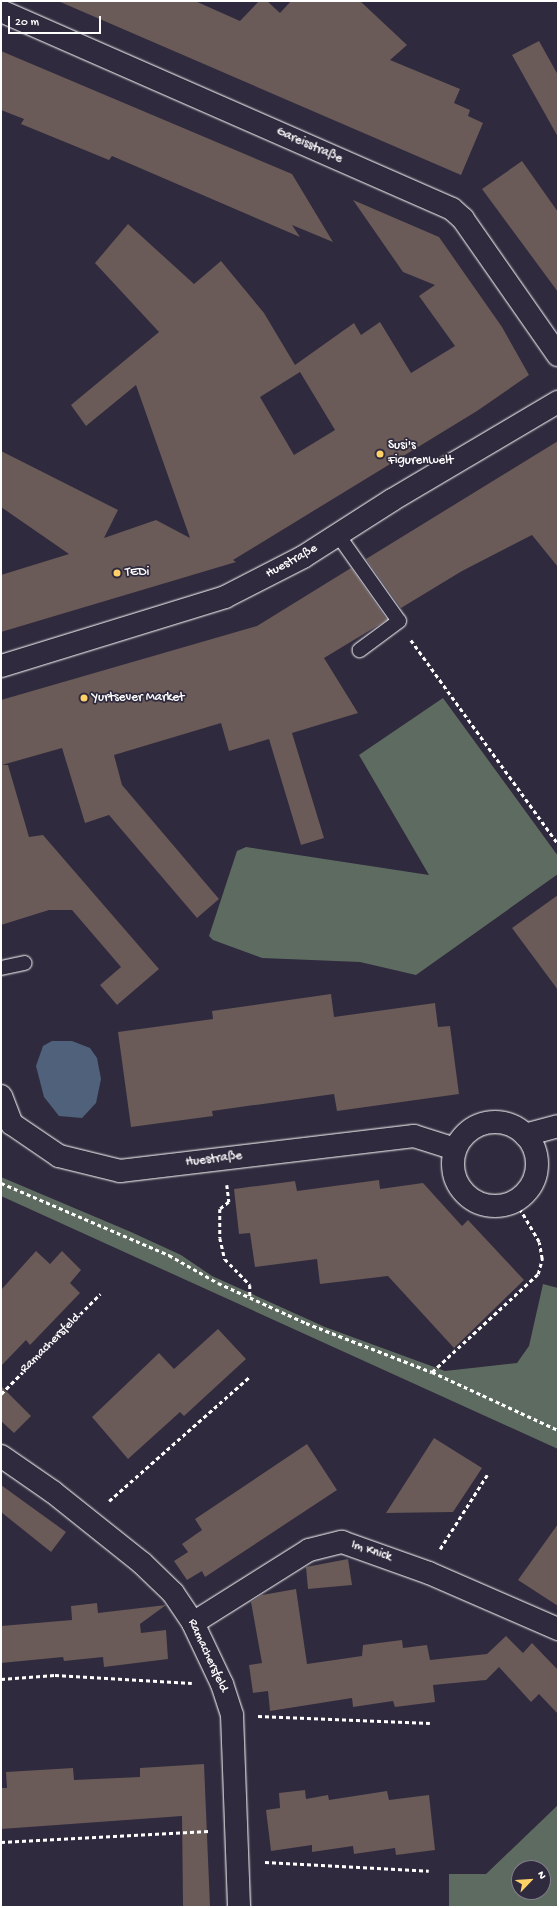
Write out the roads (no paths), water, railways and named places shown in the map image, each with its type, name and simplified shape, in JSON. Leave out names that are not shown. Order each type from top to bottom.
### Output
[{"type":"street","name":"Gareisstraße","points":[[1,11],[452,209],[463,219],[558,355]]},
{"type":"street","name":"Huestraße","points":[[1,666],[225,597],[303,558],[338,535],[558,402]]},
{"type":"street","name":"Huestraße","points":[[1,1096],[12,1124],[59,1156],[120,1171],[414,1136],[455,1149]]},
{"type":"street","points":[[492,1122],[510,1125],[525,1135],[533,1145],[536,1171],[525,1193],[515,1201],[486,1205],[473,1200],[462,1190],[455,1178],[453,1164],[455,1149],[470,1130],[492,1122]]},
{"type":"street","points":[[525,1135],[558,1126]]},
{"type":"street","name":"Ramachersfeld","points":[[1,1456],[88,1520],[168,1588],[193,1623],[222,1684],[232,1715],[238,1829],[239,1907]]},
{"type":"street","name":"Im Knick","points":[[193,1623],[295,1558],[324,1544],[342,1542],[359,1546],[429,1573],[558,1629]]},
{"type":"lane","points":[[338,535],[399,621],[360,650]]},
{"type":"lane","points":[[1,968],[24,963]]},
{"type":"water","points":[[52,1041],[72,1041],[90,1048],[97,1058],[101,1079],[96,1103],[82,1118],[59,1116],[44,1097],[36,1066],[43,1046]]},
{"type":"place","name":"Susi's Figurenwelt","points":[[380,454]]},
{"type":"place","name":"TEDi","points":[[117,573]]},
{"type":"place","name":"Yurtsever Market","points":[[84,698]]}]
